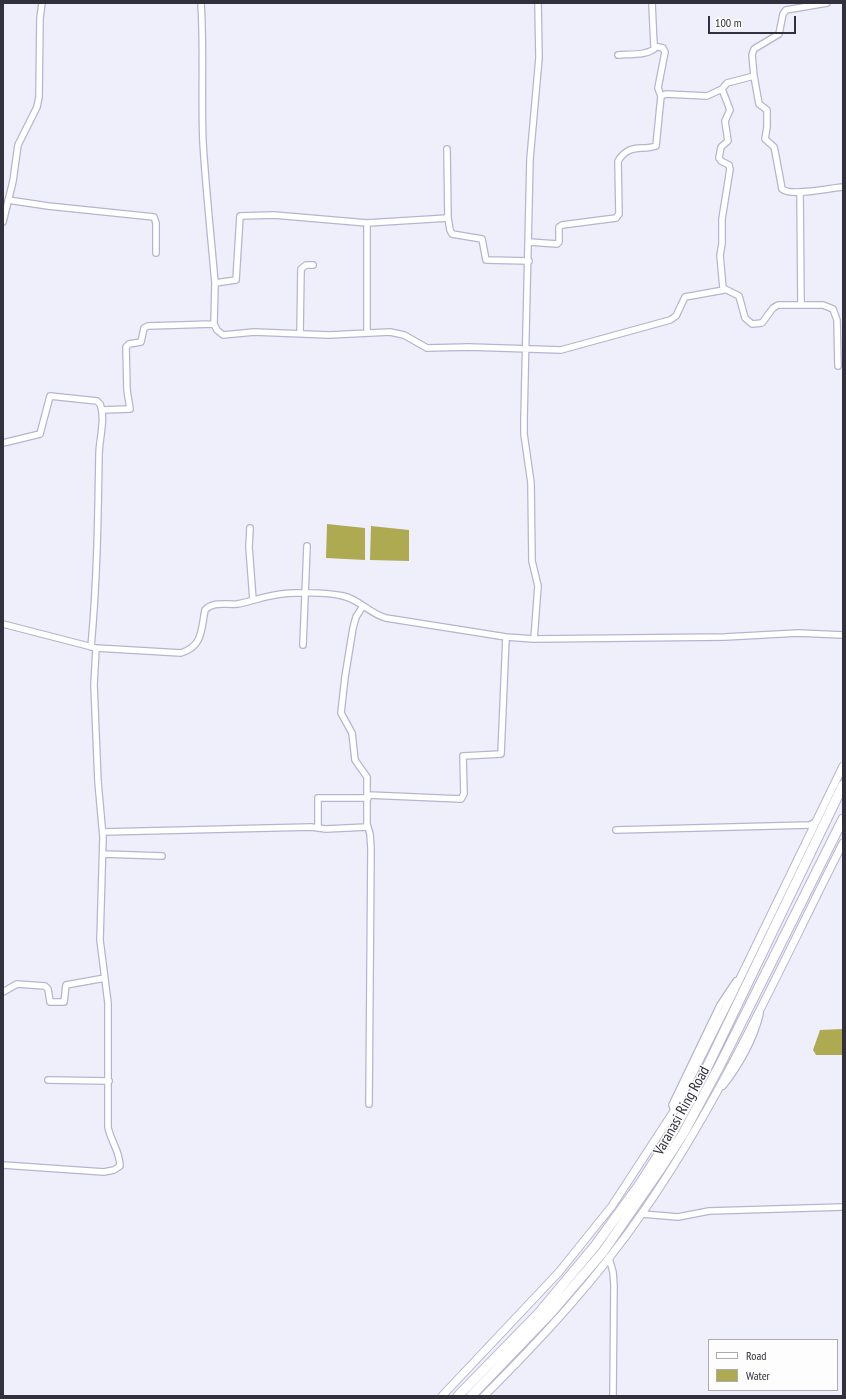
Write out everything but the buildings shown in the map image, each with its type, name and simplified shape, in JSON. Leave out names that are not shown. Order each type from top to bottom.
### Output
[{"type":"highway","name":"Varanasi Ring Road","points":[[458,1396],[539,1313],[595,1246],[640,1184],[670,1137],[700,1082],[843,785]]},
{"type":"highway","points":[[471,1396],[549,1316],[603,1252],[659,1172],[683,1134],[720,1065],[843,819]]},
{"type":"street","points":[[3,222],[18,145],[37,107],[38,102],[40,18],[42,3]]},
{"type":"street","points":[[201,3],[203,40],[203,137],[214,284],[214,324],[216,330],[223,334],[254,332],[300,334],[397,333],[427,348],[527,347],[566,349],[670,320],[676,316],[682,300],[688,295],[724,290],[736,293],[739,296],[746,318],[752,324],[762,323],[773,308],[778,305],[801,304],[829,306],[835,312],[838,366]]},
{"type":"street","points":[[534,639],[538,586],[532,561],[531,483],[524,434],[529,261],[530,159],[539,58],[538,3]]},
{"type":"street","points":[[652,3],[654,43],[656,47]]},
{"type":"street","points":[[827,3],[786,10],[783,14],[779,34],[754,49],[752,55],[759,104],[767,110],[767,128],[765,138],[776,151],[782,188],[788,192],[800,192],[843,187]]},
{"type":"street","points":[[529,242],[557,244],[559,242],[559,227],[562,225],[616,218],[619,214],[618,161],[626,152],[634,148],[656,146],[661,96],[658,88],[665,52],[662,48],[656,47]]},
{"type":"street","points":[[618,55],[652,51],[656,47]]},
{"type":"street","points":[[661,96],[666,94],[707,96],[722,89],[727,83],[754,76]]},
{"type":"street","points":[[722,89],[730,110],[725,121],[728,141],[722,145],[719,154],[720,160],[729,165],[730,169],[722,219],[720,261],[722,286],[724,290]]},
{"type":"street","points":[[447,149],[448,218],[452,234],[482,239],[486,260],[529,261]]},
{"type":"street","points":[[800,192],[801,304]]},
{"type":"street","points":[[8,200],[48,206],[113,211],[154,217],[156,223],[156,253]]},
{"type":"street","points":[[214,284],[236,280],[240,216],[274,215],[368,223],[448,218]]},
{"type":"street","points":[[367,333],[368,223]]},
{"type":"street","points":[[300,334],[301,269],[306,265],[313,265]]},
{"type":"street","points":[[102,410],[130,409],[127,390],[126,347],[129,344],[141,342],[145,326],[172,324],[214,324]]},
{"type":"street","points":[[3,443],[40,434],[50,396],[97,402],[100,404],[102,410],[99,453],[96,593],[93,648],[98,782],[103,832],[100,940],[108,1003],[108,1127],[120,1160],[118,1169],[104,1172],[3,1165]]},
{"type":"street","points":[[250,528],[249,547],[253,600]]},
{"type":"street","points":[[304,645],[306,546]]},
{"type":"street","points":[[3,624],[93,648],[181,653],[189,650],[199,639],[205,610],[212,605],[236,604],[281,594],[305,594],[343,596],[351,598],[378,616],[386,618],[506,637],[534,639],[717,637],[798,633],[843,635]]},
{"type":"street","points":[[363,606],[356,617],[345,677],[341,713],[352,733],[357,765],[367,777],[367,827],[370,834],[371,848],[369,1104]]},
{"type":"street","points":[[318,827],[318,798],[368,796],[461,799],[464,794],[463,756],[501,754],[506,637]]},
{"type":"street","points":[[442,1396],[491,1346],[574,1254],[612,1206],[674,1111],[843,766]]},
{"type":"street","points":[[616,830],[810,825],[815,822]]},
{"type":"street","points":[[103,832],[318,827],[326,829],[367,827]]},
{"type":"street","points":[[484,1396],[534,1346],[609,1258],[642,1214],[690,1138],[735,1059],[843,843]]},
{"type":"street","points":[[103,854],[162,856]]},
{"type":"street","points":[[3,992],[17,984],[45,986],[48,989],[50,1002],[64,1002],[66,985],[105,978]]},
{"type":"street","points":[[48,1080],[109,1081]]},
{"type":"street","points":[[642,1214],[678,1218],[709,1211],[843,1207]]},
{"type":"street","points":[[609,1258],[614,1280],[613,1396]]},
{"type":"water","points":[[327,524],[365,528],[365,560],[326,558]]},
{"type":"water","points":[[371,526],[409,530],[409,561],[370,560]]},
{"type":"water","points":[[843,1029],[843,1055],[816,1055],[813,1050],[820,1030]]}]
